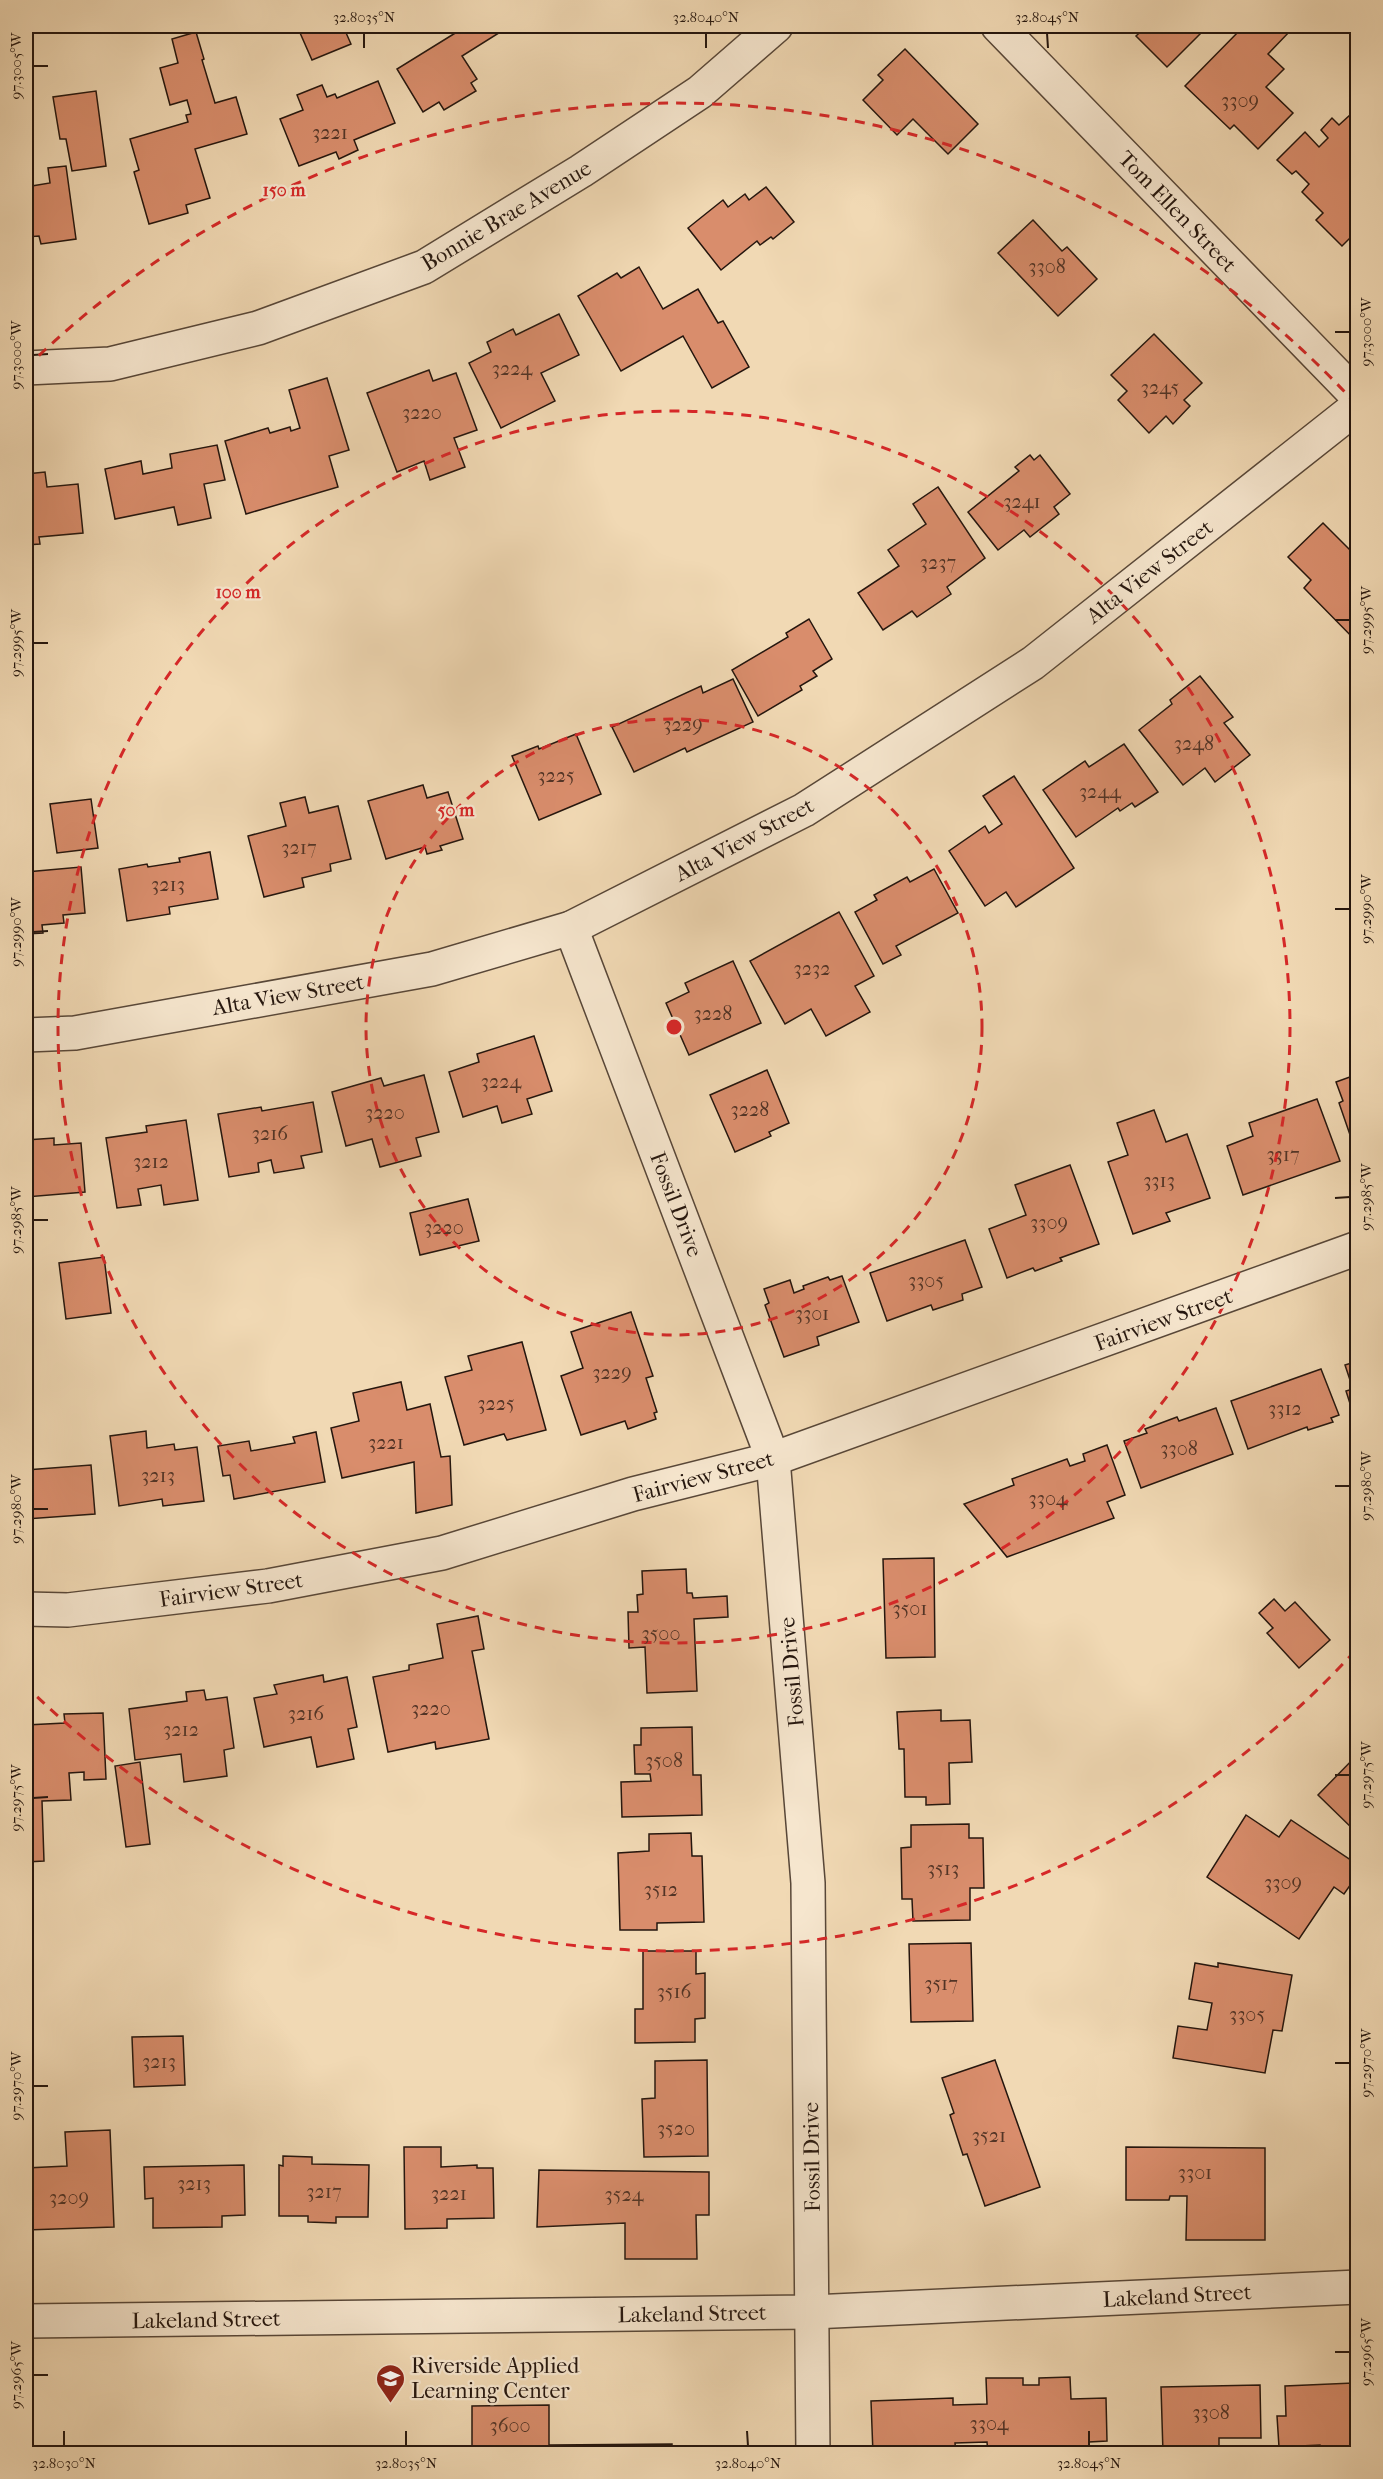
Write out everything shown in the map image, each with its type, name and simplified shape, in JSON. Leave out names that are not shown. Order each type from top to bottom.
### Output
[{"type":"street","name":"Bonnie Brae Avenue","points":[[26,368],[110,364],[258,328],[424,267],[582,171],[700,92],[776,26]]},
{"type":"street","name":"Tom Ellen Street","points":[[998,26],[1358,397]]},
{"type":"street","name":"Alta View Street","points":[[26,1035],[75,1033],[432,969],[572,928],[804,810],[1033,663],[1358,406]]},
{"type":"street","name":"Fossil Drive","points":[[572,928],[773,1459],[808,1883],[813,2454]]},
{"type":"street","name":"Fairview Street","points":[[26,1609],[68,1610],[268,1586],[442,1553],[633,1494],[773,1459],[1358,1248]]},
{"type":"street","name":"Lakeland Street","points":[[26,2321],[812,2312],[1358,2287]]},
{"type":"building","points":[[297,26],[343,26],[351,44],[312,60]]},
{"type":"building","points":[[464,26],[499,26],[502,31],[462,56],[477,79],[471,83],[476,91],[444,110],[439,102],[423,112],[397,69]]},
{"type":"building","points":[[1147,26],[1208,26],[1167,67],[1136,36]]},
{"type":"building","points":[[1244,26],[1254,28],[1257,26],[1290,26],[1293,28],[1268,54],[1284,69],[1266,87],[1293,113],[1258,149],[1234,125],[1230,129],[1185,86]]},
{"type":"building","points":[[196,32],[215,103],[236,97],[247,134],[195,149],[210,198],[186,205],[188,213],[149,224],[134,172],[139,170],[130,139],[188,122],[186,115],[191,114],[187,100],[170,105],[160,68],[178,63],[172,39]]},
{"type":"building","points":[[905,49],[978,124],[948,154],[913,119],[897,135],[863,100],[883,80],[878,75]]},
{"type":"building","points":[[378,81],[395,123],[354,140],[358,150],[339,159],[336,152],[299,166],[280,119],[303,110],[297,95],[322,85],[327,97],[335,94],[337,98]]},
{"type":"building","points":[[96,91],[106,166],[72,171],[66,139],[60,139],[53,97]]},
{"type":"building","points":[[1350,115],[1358,121],[1358,230],[1342,246],[1316,220],[1323,213],[1302,192],[1309,184],[1296,171],[1292,174],[1277,160],[1305,132],[1319,147],[1328,138],[1321,130],[1332,118],[1339,125]]},
{"type":"building","points":[[66,166],[76,239],[41,244],[39,236],[26,237],[26,187],[50,183],[48,168]]},
{"type":"building","points":[[766,187],[794,222],[773,239],[771,237],[760,245],[757,241],[721,270],[688,228],[723,200],[728,207],[745,194],[749,200]]},
{"type":"building","points":[[1033,220],[1062,251],[1067,247],[1097,279],[1058,316],[998,253]]},
{"type":"building","points":[[639,267],[663,309],[698,289],[718,323],[723,321],[749,367],[712,388],[683,336],[621,371],[578,296],[617,273],[621,278]]},
{"type":"building","points":[[559,314],[579,355],[541,373],[555,401],[501,428],[469,363],[491,352],[487,342],[513,329],[516,335]]},
{"type":"building","points":[[1154,334],[1202,383],[1184,400],[1190,406],[1173,424],[1166,416],[1149,433],[1118,400],[1127,391],[1111,375]]},
{"type":"building","points":[[429,370],[433,381],[456,373],[477,430],[454,438],[465,467],[430,480],[424,461],[397,472],[367,393]]},
{"type":"building","points":[[327,378],[349,450],[329,456],[338,487],[246,514],[225,441],[268,428],[270,433],[290,427],[291,431],[300,428],[289,390]]},
{"type":"building","points":[[217,445],[225,480],[204,484],[211,518],[178,525],[174,507],[115,519],[105,469],[141,461],[143,474],[172,468],[170,454]]},
{"type":"building","points":[[1030,455],[1034,460],[1040,455],[1070,494],[1054,507],[1059,514],[1030,537],[1024,530],[998,550],[968,512],[1019,471],[1015,467]]},
{"type":"building","points":[[45,472],[47,487],[78,484],[83,533],[39,537],[40,544],[26,545],[26,474]]},
{"type":"building","points":[[938,487],[985,558],[947,587],[951,594],[917,617],[912,611],[883,630],[858,593],[899,566],[888,550],[926,524],[913,504]]},
{"type":"building","points":[[1323,523],[1358,558],[1358,643],[1304,588],[1311,580],[1288,557]]},
{"type":"building","points":[[809,619],[832,659],[813,671],[817,676],[800,686],[802,690],[758,716],[732,670],[788,637],[786,633]]},
{"type":"building","points":[[1200,676],[1233,717],[1224,723],[1250,755],[1215,782],[1205,768],[1183,785],[1139,730],[1172,704],[1170,700]]},
{"type":"building","points":[[733,679],[753,722],[687,752],[685,748],[634,772],[612,727],[701,686],[703,693]]},
{"type":"building","points":[[576,734],[601,794],[539,820],[512,756],[538,746],[539,749]]},
{"type":"building","points":[[1124,744],[1158,792],[1135,807],[1132,803],[1120,811],[1118,808],[1076,837],[1043,790],[1085,761],[1089,767]]},
{"type":"building","points":[[1014,776],[1074,868],[1016,907],[1006,892],[985,906],[949,851],[985,826],[989,833],[1002,824],[983,796]]},
{"type":"building","points":[[423,785],[427,798],[448,792],[463,839],[440,846],[442,850],[427,854],[425,847],[386,859],[368,801]]},
{"type":"building","points":[[305,797],[309,813],[338,806],[351,859],[330,864],[331,871],[302,878],[304,887],[264,897],[248,836],[286,826],[280,803]]},
{"type":"building","points":[[91,799],[98,848],[57,853],[50,804]]},
{"type":"building","points":[[210,852],[218,899],[169,907],[170,914],[127,921],[119,869],[180,862],[179,858]]},
{"type":"building","points":[[81,867],[85,913],[63,915],[64,923],[42,925],[43,933],[26,934],[26,872]]},
{"type":"building","points":[[934,869],[958,913],[896,946],[901,955],[883,964],[855,912],[877,900],[874,895],[907,877],[910,882]]},
{"type":"building","points":[[839,912],[874,976],[855,986],[870,1012],[826,1036],[811,1009],[785,1024],[750,961]]},
{"type":"building","points":[[733,961],[761,1023],[689,1055],[666,1003],[689,992],[685,983]]},
{"type":"building","points":[[534,1036],[552,1091],[527,1099],[532,1114],[502,1123],[497,1106],[463,1117],[449,1072],[479,1062],[477,1054]]},
{"type":"building","points":[[767,1070],[789,1123],[769,1132],[771,1136],[735,1152],[710,1095]]},
{"type":"building","points":[[1358,1074],[1357,1155],[1339,1103],[1343,1101],[1336,1082]]},
{"type":"building","points":[[424,1075],[439,1132],[416,1138],[421,1156],[380,1167],[372,1139],[346,1146],[332,1092],[381,1078],[384,1086]]},
{"type":"building","points":[[1317,1099],[1340,1161],[1243,1195],[1227,1146],[1253,1136],[1249,1123]]},
{"type":"building","points":[[313,1102],[322,1152],[301,1156],[304,1168],[274,1173],[271,1160],[258,1163],[259,1172],[229,1177],[218,1114],[261,1107],[262,1111]]},
{"type":"building","points":[[1154,1110],[1166,1142],[1187,1134],[1210,1198],[1166,1213],[1170,1221],[1133,1234],[1108,1162],[1128,1155],[1117,1123]]},
{"type":"building","points":[[186,1120],[198,1200],[164,1205],[161,1185],[138,1189],[141,1205],[117,1208],[106,1138],[147,1132],[146,1126]]},
{"type":"building","points":[[54,1138],[54,1145],[81,1143],[85,1192],[26,1197],[26,1140]]},
{"type":"building","points":[[1070,1165],[1099,1244],[1060,1258],[1062,1261],[1035,1271],[1033,1268],[1007,1278],[989,1229],[1026,1215],[1015,1185]]},
{"type":"building","points":[[468,1199],[479,1241],[420,1255],[410,1213]]},
{"type":"building","points":[[965,1240],[982,1287],[962,1294],[963,1300],[933,1310],[931,1305],[887,1321],[870,1273]]},
{"type":"building","points":[[104,1257],[111,1313],[66,1319],[59,1263]]},
{"type":"building","points":[[842,1276],[859,1322],[817,1337],[819,1345],[784,1357],[765,1305],[769,1303],[764,1289],[790,1280],[794,1293],[804,1289],[803,1286],[828,1277],[830,1280]]},
{"type":"building","points":[[631,1312],[653,1376],[646,1378],[657,1412],[654,1413],[656,1419],[628,1429],[625,1421],[581,1435],[561,1376],[583,1368],[571,1332]]},
{"type":"building","points":[[522,1342],[546,1430],[507,1440],[504,1434],[464,1445],[445,1377],[472,1370],[468,1356]]},
{"type":"building","points":[[1358,1361],[1358,1415],[1354,1416],[1346,1391],[1353,1389],[1345,1365]]},
{"type":"building","points":[[1321,1369],[1339,1415],[1331,1418],[1333,1422],[1308,1430],[1307,1427],[1248,1449],[1231,1401]]},
{"type":"building","points":[[401,1382],[407,1410],[430,1404],[441,1457],[450,1456],[452,1505],[416,1513],[414,1462],[342,1478],[331,1428],[359,1421],[353,1393]]},
{"type":"building","points":[[1216,1408],[1233,1454],[1141,1488],[1124,1441],[1147,1433],[1145,1429],[1177,1417],[1179,1421]]},
{"type":"building","points":[[146,1431],[147,1448],[174,1444],[175,1450],[197,1447],[204,1501],[163,1506],[162,1499],[119,1506],[110,1436]]},
{"type":"building","points":[[316,1432],[325,1482],[234,1499],[230,1475],[223,1476],[218,1446],[249,1441],[251,1451],[295,1443],[293,1437]]},
{"type":"building","points":[[1107,1445],[1125,1495],[1107,1502],[1114,1518],[1007,1557],[964,1504],[1014,1485],[1012,1479],[1067,1459],[1070,1466],[1085,1461],[1083,1454]]},
{"type":"building","points":[[91,1465],[95,1514],[26,1519],[26,1470]]},
{"type":"building","points":[[934,1558],[935,1657],[886,1658],[883,1559]]},
{"type":"building","points":[[686,1569],[687,1593],[692,1593],[693,1598],[727,1596],[728,1617],[694,1619],[697,1691],[647,1693],[645,1647],[629,1648],[628,1612],[638,1612],[637,1595],[643,1594],[642,1571]]},
{"type":"building","points":[[1274,1599],[1285,1611],[1295,1602],[1330,1640],[1299,1668],[1267,1633],[1273,1628],[1259,1613]]},
{"type":"building","points":[[478,1616],[484,1649],[472,1651],[489,1739],[436,1749],[435,1742],[388,1752],[373,1677],[409,1670],[409,1665],[443,1658],[437,1624]]},
{"type":"building","points":[[323,1675],[324,1682],[347,1677],[357,1727],[348,1729],[354,1759],[317,1767],[311,1737],[264,1747],[254,1698],[277,1694],[274,1685]]},
{"type":"building","points":[[204,1690],[206,1700],[227,1697],[234,1748],[224,1750],[227,1776],[184,1782],[181,1754],[135,1760],[129,1709],[187,1701],[186,1692]]},
{"type":"building","points":[[941,1710],[941,1721],[970,1720],[972,1762],[949,1763],[950,1804],[926,1805],[926,1797],[905,1797],[904,1749],[899,1749],[897,1712]]},
{"type":"building","points":[[103,1713],[106,1779],[84,1780],[84,1772],[69,1773],[71,1800],[42,1801],[44,1861],[26,1862],[26,1725],[65,1723],[64,1714]]},
{"type":"building","points":[[692,1727],[693,1775],[701,1775],[702,1815],[622,1817],[621,1782],[651,1781],[650,1774],[635,1774],[634,1745],[641,1745],[641,1728]]},
{"type":"building","points":[[1358,1754],[1358,1834],[1318,1795]]},
{"type":"building","points":[[140,1762],[150,1844],[126,1847],[115,1766]]},
{"type":"building","points":[[1246,1815],[1279,1837],[1291,1820],[1358,1865],[1358,1874],[1344,1894],[1334,1887],[1299,1939],[1207,1877]]},
{"type":"building","points":[[969,1824],[969,1838],[983,1838],[984,1888],[970,1888],[970,1920],[913,1921],[912,1899],[902,1899],[901,1848],[911,1847],[911,1825]]},
{"type":"building","points":[[691,1833],[692,1856],[702,1856],[704,1922],[657,1923],[657,1930],[620,1930],[618,1853],[649,1851],[649,1834]]},
{"type":"building","points":[[971,1943],[973,2021],[911,2022],[909,1944]]},
{"type":"building","points":[[643,1951],[696,1951],[696,1974],[705,1973],[705,2018],[695,2019],[695,2042],[635,2043],[635,2009],[643,2009]]},
{"type":"building","points":[[1195,1963],[1218,1967],[1218,1963],[1292,1975],[1282,2031],[1273,2030],[1265,2073],[1173,2058],[1178,2026],[1207,2030],[1212,2003],[1189,1999]]},
{"type":"building","points":[[183,2036],[185,2085],[134,2087],[132,2037]]},
{"type":"building","points":[[707,2060],[708,2156],[644,2157],[642,2099],[655,2098],[655,2061]]},
{"type":"building","points":[[995,2060],[1040,2187],[985,2206],[967,2154],[963,2155],[950,2115],[954,2113],[942,2078]]},
{"type":"building","points":[[110,2130],[114,2227],[26,2230],[26,2168],[67,2166],[65,2132]]},
{"type":"building","points":[[404,2147],[441,2147],[441,2167],[477,2165],[477,2168],[493,2168],[494,2218],[447,2219],[447,2228],[405,2229]]},
{"type":"building","points":[[1126,2147],[1265,2148],[1265,2240],[1186,2240],[1187,2196],[1170,2196],[1169,2200],[1126,2200]]},
{"type":"building","points":[[283,2156],[312,2157],[312,2164],[369,2165],[368,2217],[336,2217],[336,2223],[308,2222],[308,2216],[279,2216],[279,2165],[283,2166]]},
{"type":"building","points":[[244,2165],[245,2215],[222,2216],[222,2227],[153,2228],[153,2198],[145,2199],[144,2167]]},
{"type":"building","points":[[539,2170],[709,2172],[709,2215],[696,2215],[697,2259],[625,2259],[625,2223],[537,2227]]},
{"type":"building","points":[[1070,2377],[1071,2399],[1106,2398],[1107,2441],[1089,2442],[1090,2454],[988,2454],[987,2442],[955,2443],[956,2454],[873,2454],[871,2401],[953,2398],[953,2405],[987,2404],[986,2378],[1023,2378],[1023,2385],[1039,2385],[1039,2378]]},
{"type":"building","points":[[1353,2383],[1354,2396],[1358,2395],[1357,2454],[1321,2454],[1320,2445],[1279,2447],[1277,2416],[1286,2416],[1285,2386]]},
{"type":"building","points":[[1260,2385],[1261,2438],[1219,2438],[1219,2452],[1163,2453],[1161,2387]]},
{"type":"building","points":[[549,2405],[549,2445],[672,2444],[672,2454],[472,2454],[472,2406]]},
{"type":"place","name":"Riverside Applied Learning Center","points":[[390,2404]]}]
